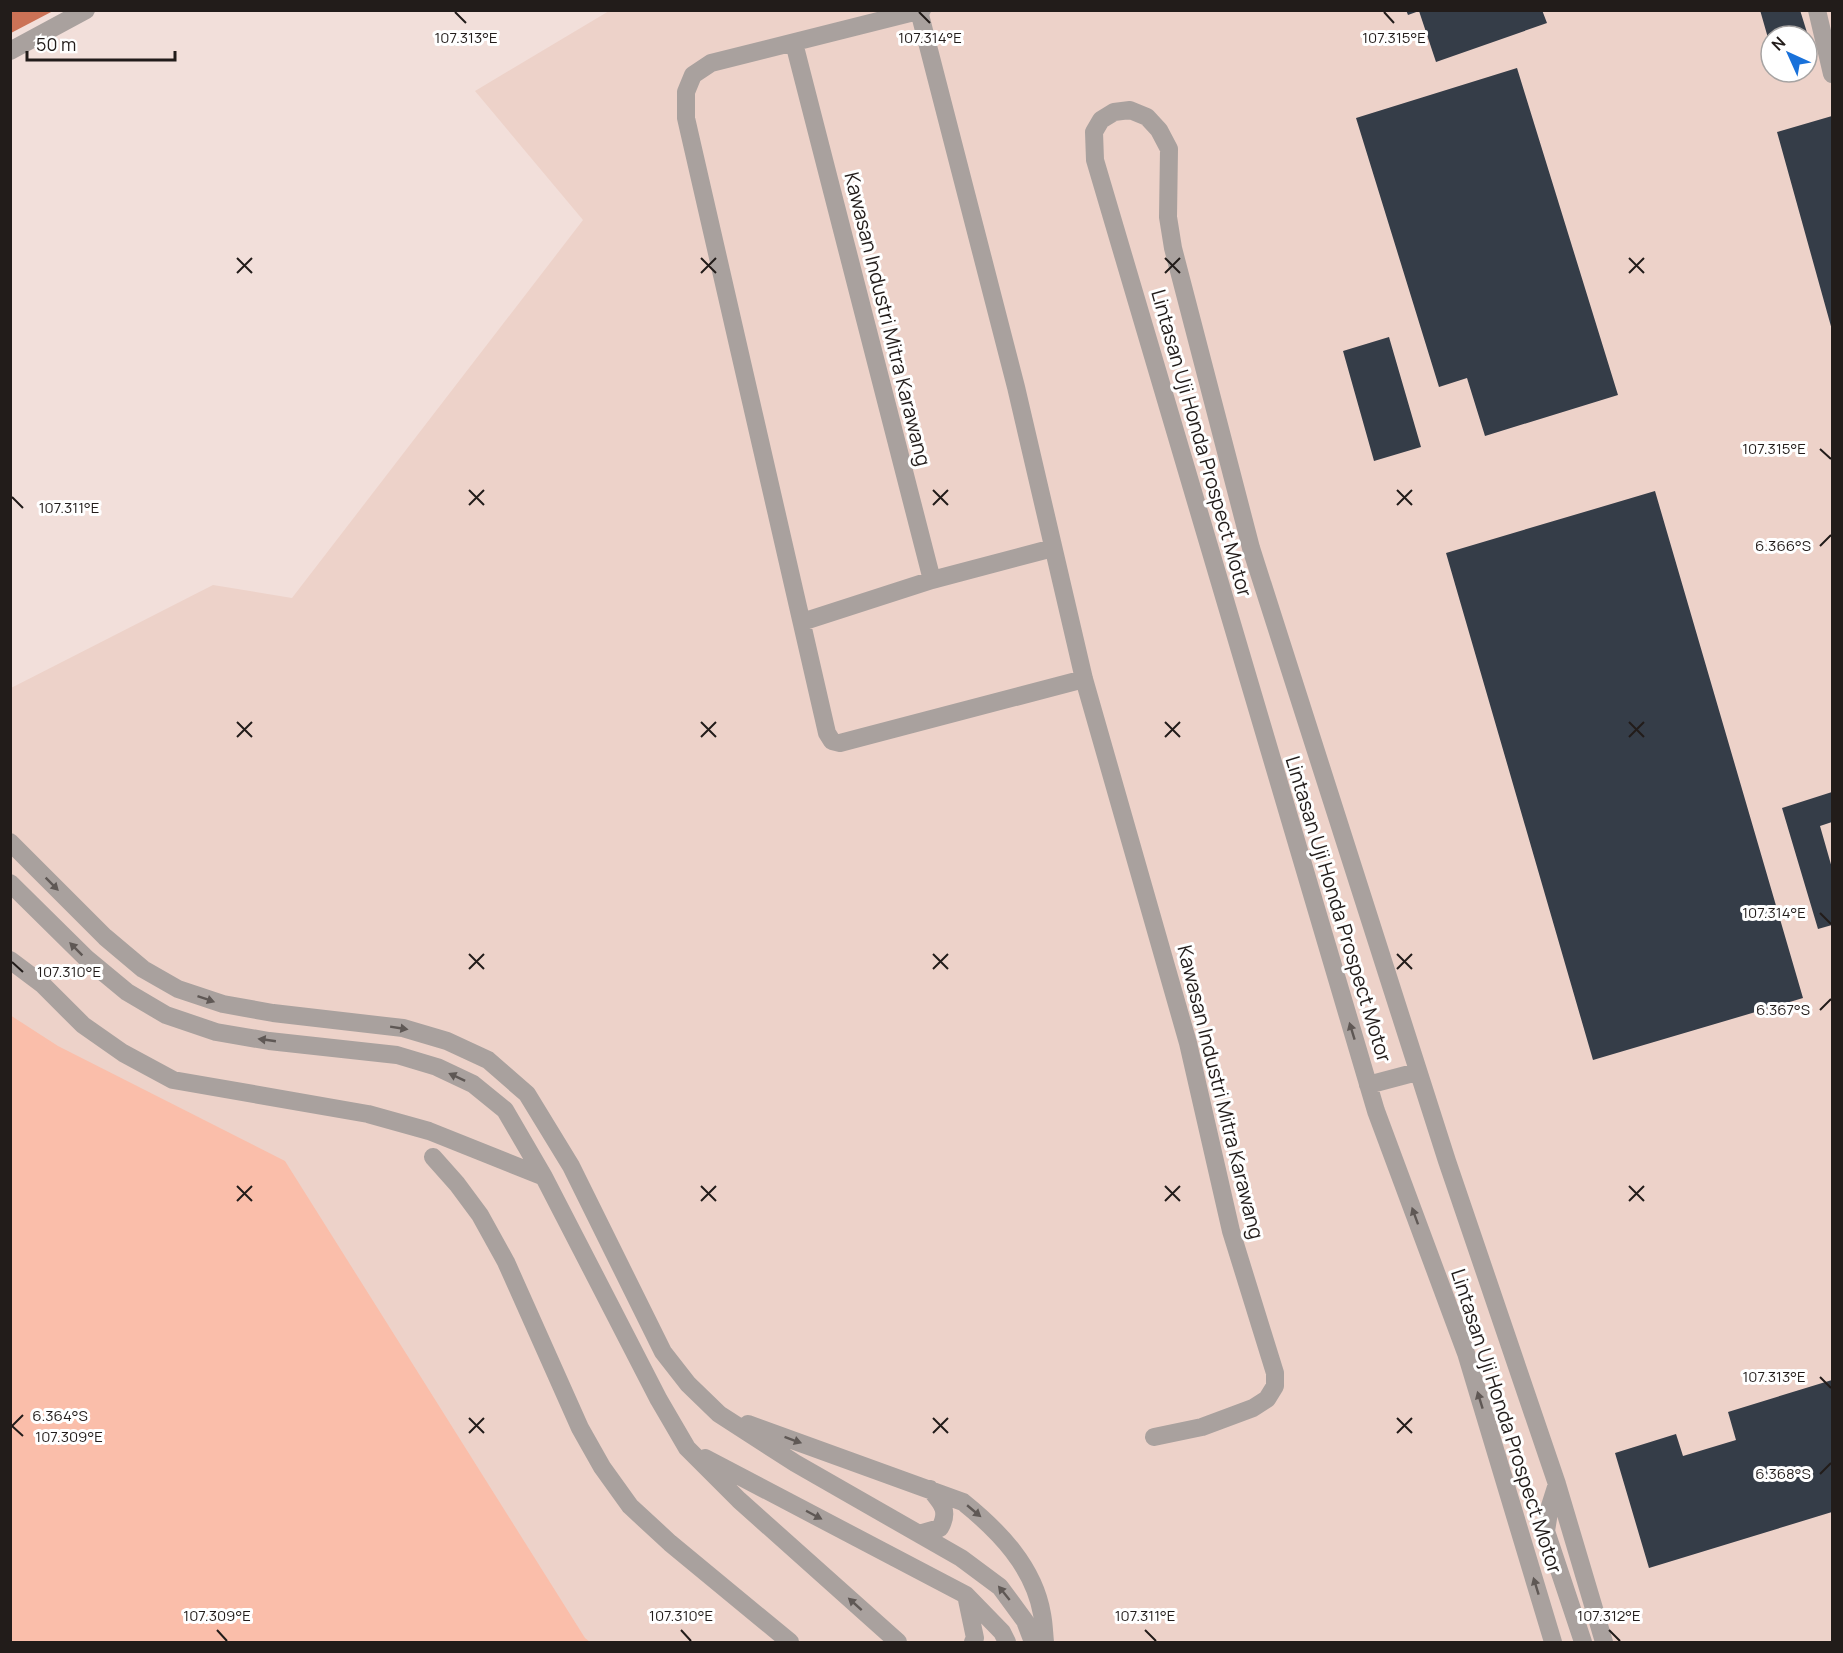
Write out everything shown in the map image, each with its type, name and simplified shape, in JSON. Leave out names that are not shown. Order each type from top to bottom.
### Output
[{"type":"street","points":[[10,51],[86,10]]},
{"type":"street","name":"Kawasan Industri Mitra Karawang","points":[[1084,679],[840,743],[832,741],[827,733],[686,118],[686,92],[693,75],[711,63],[920,11],[1016,387],[1084,679],[1188,1043],[1231,1231],[1275,1373],[1275,1386],[1267,1399],[1253,1408],[1202,1427],[1154,1437]]},
{"type":"street","points":[[1824,21],[1833,74]]},
{"type":"street","name":"Kawasan Industri Mitra Karawang","points":[[795,43],[932,580]]},
{"type":"street","name":"Lintasan Uji Honda Prospect Motor","points":[[1553,1642],[1466,1353],[1376,1111],[1095,160],[1094,132],[1101,120],[1114,112],[1130,110],[1148,117],[1160,130],[1169,149],[1168,218],[1173,248],[1251,548],[1417,1072],[1557,1484],[1604,1642]]},
{"type":"street","points":[[802,622],[932,580],[1053,548]]},
{"type":"street","points":[[10,843],[105,937],[143,969],[178,989],[223,1004],[273,1013],[403,1028],[447,1041],[488,1060],[527,1094],[571,1166],[663,1352],[688,1384],[718,1414],[795,1463],[961,1558],[1000,1587],[1025,1621],[1033,1642]]},
{"type":"street","points":[[10,883],[86,958],[127,992],[166,1015],[216,1032],[397,1055],[437,1067],[473,1084],[505,1110],[544,1177],[659,1400],[687,1448],[739,1500],[898,1642]]},
{"type":"street","points":[[10,960],[42,984],[83,1025],[123,1053],[173,1080],[368,1114],[429,1131],[544,1177]]},
{"type":"street","points":[[1368,1085],[1417,1072]]},
{"type":"street","points":[[433,1157],[457,1184],[485,1225],[506,1262],[580,1428],[602,1467],[630,1506],[669,1543],[790,1642]]},
{"type":"street","points":[[718,1414],[963,1502],[990,1523],[1012,1550],[1032,1582],[1042,1613],[1045,1642]]},
{"type":"street","points":[[687,1448],[966,1595],[1002,1632],[1007,1642]]},
{"type":"street","name":"Lintasan Uji Honda Prospect Motor","points":[[1557,1484],[1550,1506],[1546,1531],[1583,1642]]},
{"type":"street","points":[[919,1534],[940,1528],[945,1518],[943,1506],[930,1489]]},
{"type":"street","points":[[966,1595],[975,1638],[973,1642]]},
{"type":"shaded area","points":[[11,10],[53,10],[53,11],[11,33]]},
{"type":"shaded area","points":[[609,11],[1832,11],[1832,1642],[11,1642],[11,688],[213,585],[292,598],[583,220],[475,91]]},
{"type":"shaded area","points":[[10,1015],[58,1046],[285,1161],[585,1638],[590,1642],[11,1642]]},
{"type":"building","points":[[1406,10],[1542,10],[1547,23],[1436,62],[1419,11],[1408,15]]},
{"type":"building","points":[[1760,10],[1800,10],[1804,24],[1764,24]]},
{"type":"building","points":[[1517,68],[1618,395],[1485,436],[1467,378],[1439,387],[1356,118]]},
{"type":"building","points":[[1832,116],[1832,330],[1777,132]]},
{"type":"building","points":[[1389,337],[1421,447],[1374,461],[1343,351]]},
{"type":"building","points":[[1655,491],[1803,998],[1593,1060],[1446,553]]},
{"type":"building","points":[[1832,792],[1832,822],[1820,826],[1832,868],[1832,925],[1818,929],[1782,808]]},
{"type":"building","points":[[1832,1380],[1832,1512],[1649,1568],[1615,1453],[1676,1434],[1683,1456],[1736,1440],[1728,1412]]}]
